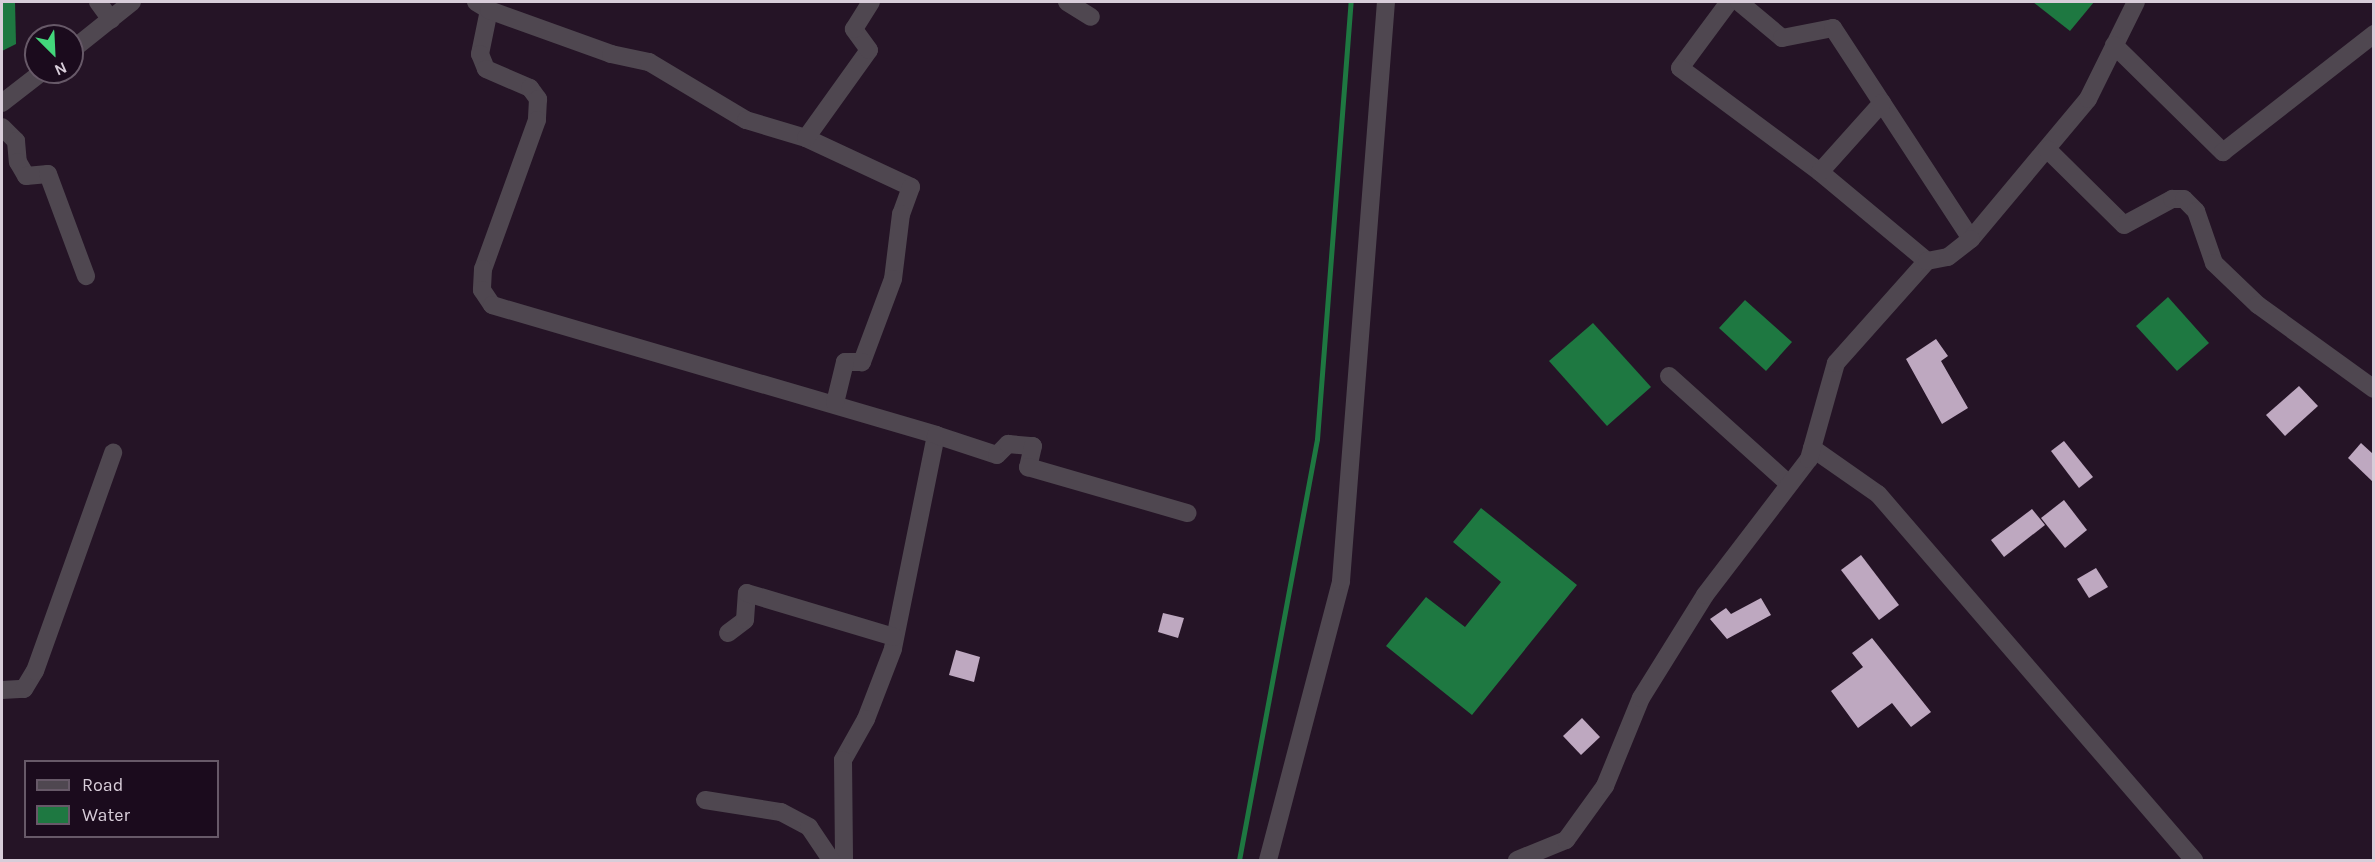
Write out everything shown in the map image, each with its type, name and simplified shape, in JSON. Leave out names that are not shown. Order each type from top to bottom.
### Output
[{"type":"street","points":[[98,2],[111,20]]},
{"type":"street","points":[[84,41],[132,2]]},
{"type":"street","points":[[806,138],[869,50],[854,29],[871,2]]},
{"type":"street","points":[[1067,2],[1090,17]]},
{"type":"street","points":[[1268,861],[1341,581],[1386,2]]},
{"type":"street","points":[[1729,2],[1680,68],[1820,171],[1927,261]]},
{"type":"street","points":[[1739,2],[1782,38],[1833,28],[1971,239]]},
{"type":"street","points":[[1517,861],[1566,840],[1605,786],[1641,698],[1705,595],[1789,484],[1812,448],[1836,363],[1927,261],[1948,257],[1971,239],[2088,99],[2136,2]]},
{"type":"street","points":[[835,403],[845,362],[862,362],[893,279],[901,214],[911,187],[806,138],[746,120],[649,62],[611,54],[482,6],[480,54],[486,69],[530,88],[538,99],[537,120],[483,269],[482,290],[492,305],[835,403],[997,455],[1008,444],[1033,446],[1028,467],[1187,513]]},
{"type":"street","points":[[2114,45],[2223,152],[2373,34]]},
{"type":"street","points":[[2,103],[27,84]]},
{"type":"street","points":[[1820,171],[1882,103]]},
{"type":"street","points":[[2,127],[16,141],[18,162],[26,176],[48,174],[86,276]]},
{"type":"street","points":[[2047,148],[2124,225],[2172,199],[2184,200],[2196,211],[2214,262],[2258,305],[2373,389]]},
{"type":"street","points":[[1669,376],[1789,484]]},
{"type":"street","points":[[844,861],[843,760],[866,719],[894,637],[936,435]]},
{"type":"street","points":[[1812,448],[1878,494],[2194,861]]},
{"type":"street","points":[[2,690],[24,689],[35,671],[113,453]]},
{"type":"street","points":[[728,633],[745,620],[747,593],[894,637]]},
{"type":"street","points":[[705,800],[781,812],[809,827],[831,861]]},
{"type":"water","points":[[2,2],[15,2],[16,44],[2,51]]},
{"type":"water","points":[[2033,2],[2094,2],[2070,31]]},
{"type":"water","points":[[2168,297],[2209,343],[2177,371],[2136,326]]},
{"type":"water","points":[[1745,300],[1792,342],[1766,371],[1719,328]]},
{"type":"water","points":[[1593,323],[1651,387],[1607,426],[1549,361]]},
{"type":"water","points":[[1481,508],[1577,585],[1472,715],[1386,646],[1426,597],[1465,627],[1501,582],[1453,542]]},
{"type":"building","points":[[1936,339],[1948,356],[1941,361],[1968,408],[1942,424],[1906,359]]},
{"type":"building","points":[[2299,386],[2318,406],[2285,436],[2266,415]]},
{"type":"building","points":[[2064,441],[2093,477],[2079,488],[2051,451]]},
{"type":"building","points":[[2361,443],[2373,454],[2373,482],[2348,458]]},
{"type":"building","points":[[2064,500],[2087,530],[2065,548],[2041,518]]},
{"type":"building","points":[[2032,509],[2045,525],[2004,557],[1991,540]]},
{"type":"building","points":[[1861,555],[1899,605],[1879,620],[1841,570]]},
{"type":"building","points":[[2096,568],[2108,587],[2089,598],[2077,579]]},
{"type":"building","points":[[1761,598],[1771,615],[1727,639],[1710,619],[1726,608],[1731,614]]},
{"type":"building","points":[[1163,613],[1184,618],[1178,638],[1158,632]]},
{"type":"building","points":[[1872,638],[1931,712],[1911,727],[1892,703],[1858,728],[1831,691],[1863,667],[1852,653]]},
{"type":"building","points":[[956,650],[980,657],[974,682],[949,675]]},
{"type":"building","points":[[1582,718],[1600,737],[1581,755],[1563,736]]},
{"type":"waterway","points":[[1239,860],[1317,439],[1351,2]]}]
